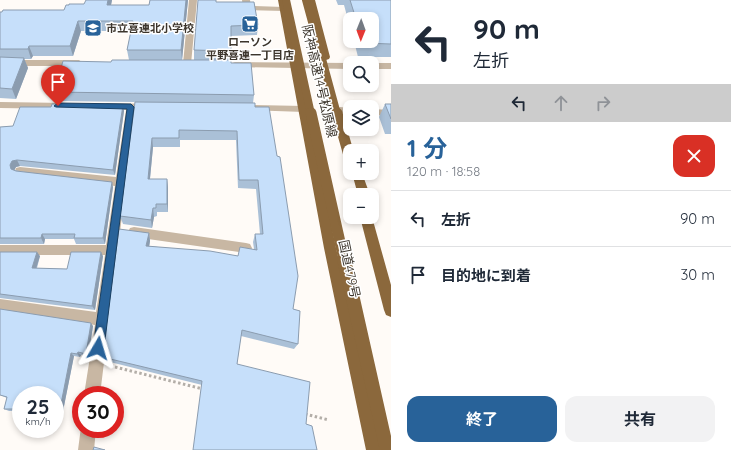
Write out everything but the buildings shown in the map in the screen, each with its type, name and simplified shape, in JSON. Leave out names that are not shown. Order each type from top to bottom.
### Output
[{"type":"highway","name":"国道479号","points":[[282,0],[285,4],[295,66],[330,248],[374,450]]},
{"type":"highway","name":"阪神高速14号松原線","points":[[306,0],[346,144]]},
{"type":"highway","points":[[311,0],[349,144]]},
{"type":"highway","name":"阪神高速14号松原線","points":[[285,4],[387,450]]},
{"type":"highway","points":[[368,224],[391,310]]},
{"type":"highway","points":[[372,224],[391,292]]},
{"type":"street","points":[[187,64],[193,0]]},
{"type":"street","points":[[246,0],[247,8],[285,4]]},
{"type":"street","points":[[0,63],[86,63]]},
{"type":"street","points":[[225,65],[343,66]]},
{"type":"street","points":[[379,66],[391,66]]},
{"type":"street","points":[[0,105],[77,106]]},
{"type":"street","points":[[100,106],[161,107]]},
{"type":"street","points":[[93,386],[131,107]]},
{"type":"street","points":[[246,108],[304,109]]},
{"type":"street","points":[[379,112],[391,113]]},
{"type":"street","points":[[20,171],[120,182]]},
{"type":"street","points":[[114,229],[246,248]]},
{"type":"street","points":[[0,250],[112,250]]},
{"type":"street","points":[[0,305],[102,319]]},
{"type":"street","points":[[86,450],[87,438]]},
{"type":"path","points":[[97,363],[205,390]]},
{"type":"path","points":[[298,412],[329,420]]},
{"type":"place","name":"ローソン 平野喜連一丁目店","points":[[250,24]]},
{"type":"place","name":"市立喜連北小学校","points":[[93,28]]},
{"type":"route","points":[[58,106],[131,107],[98,348]]}]
